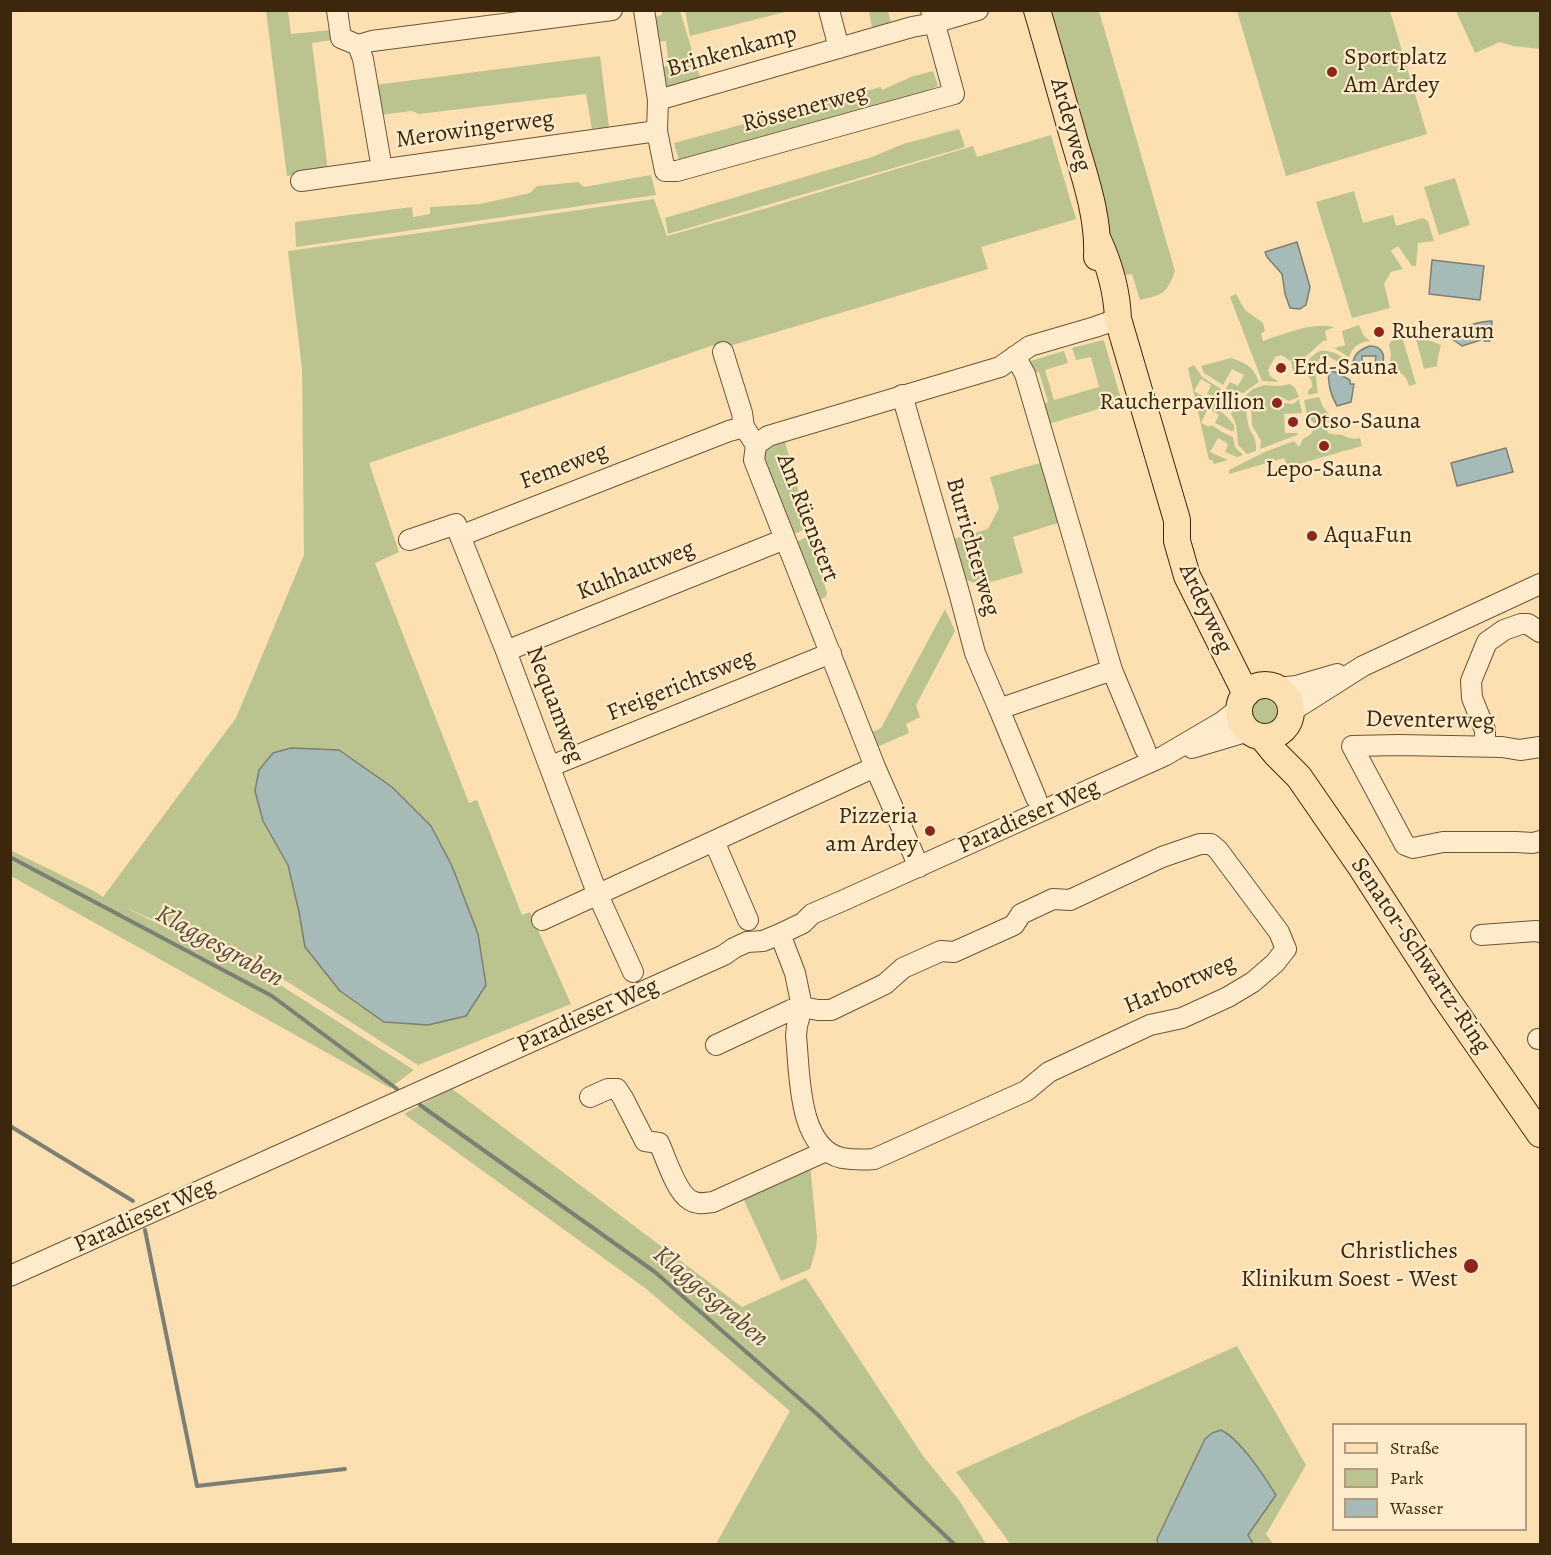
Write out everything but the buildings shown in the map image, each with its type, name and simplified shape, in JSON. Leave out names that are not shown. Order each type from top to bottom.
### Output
[{"type":"main road","name":"Ardeyweg","points":[[1038,10],[1089,189],[1098,240],[1096,264],[1102,287],[1106,301],[1118,319],[1177,520],[1177,541],[1187,576],[1256,694]]},
{"type":"main road","points":[[1255,734],[1241,721],[1256,694],[1284,694],[1289,701],[1290,717]]},
{"type":"main road","name":"Paradieser Weg","points":[[1255,734],[1276,735],[1283,730],[1290,717]]},
{"type":"main road","name":"Senator-Schwartz-Ring","points":[[1290,717],[1299,777]]},
{"type":"main road","name":"Senator-Schwartz-Ring","points":[[1255,734],[1299,777],[1540,1134]]},
{"type":"street","points":[[337,10],[341,38],[358,45],[372,40],[612,10]]},
{"type":"street","name":"Brinkenkamp","points":[[644,10],[658,100],[912,27],[932,17],[978,10]]},
{"type":"street","points":[[829,10],[839,48]]},
{"type":"street","name":"Rössenerweg","points":[[658,100],[657,131],[665,171],[676,171],[954,94],[932,17]]},
{"type":"street","points":[[358,45],[363,59],[382,169]]},
{"type":"street","name":"Merowingerweg","points":[[301,181],[657,131]]},
{"type":"street","name":"Am Rüenstert","points":[[920,867],[875,767],[754,460],[756,446],[768,436],[1000,367],[1030,346],[1118,319]]},
{"type":"street","points":[[723,352],[742,413],[744,427],[756,446]]},
{"type":"street","points":[[1015,356],[1025,374],[1112,670],[1145,749]]},
{"type":"street","name":"Burrichterweg","points":[[902,395],[975,653],[1036,798]]},
{"type":"street","name":"Femeweg","points":[[460,536],[744,427]]},
{"type":"street","points":[[409,540],[456,524],[460,536]]},
{"type":"street","name":"Nequamweg","points":[[460,536],[507,651],[597,893],[633,972]]},
{"type":"street","name":"Kuhhautweg","points":[[507,651],[786,539]]},
{"type":"street","name":"Paradieser Weg","points":[[10,1276],[724,955],[747,942],[763,941],[780,934],[803,923],[812,914],[1164,756],[1222,722],[1256,694],[1296,686],[1363,666],[1540,584]]},
{"type":"street","points":[[1485,746],[1485,730],[1472,698],[1471,681],[1487,642],[1504,630],[1521,624],[1528,624],[1540,633]]},
{"type":"street","name":"Freigerichtsweg","points":[[550,766],[831,653]]},
{"type":"street","name":"Paradieser Weg","points":[[1290,717],[1363,666]]},
{"type":"street","points":[[999,709],[1112,670]]},
{"type":"street","name":"Paradieser Weg","points":[[1164,756],[1255,734]]},
{"type":"street","name":"Deventerweg","points":[[1540,747],[1520,750],[1485,746],[1352,746],[1405,845],[1413,848],[1443,842],[1533,843],[1540,841]]},
{"type":"street","points":[[542,920],[875,767]]},
{"type":"street","points":[[714,841],[748,920]]},
{"type":"street","name":"Harbortweg","points":[[716,1045],[791,1010],[802,1007],[831,1010],[885,984],[903,968],[941,951],[954,952],[1014,925],[1021,914],[1053,899],[1070,900],[1162,857],[1200,844],[1211,844],[1218,850],[1279,932],[1286,949],[1275,963],[1253,982],[1228,997],[1182,1018],[1150,1025],[1049,1072],[1026,1091],[874,1159],[840,1158],[826,1151]]},
{"type":"street","points":[[1481,935],[1540,932]]},
{"type":"street","points":[[590,1097],[608,1089],[617,1089],[645,1141],[659,1143],[681,1192],[690,1200],[700,1204],[713,1202],[826,1151],[810,1130],[803,1108],[796,1036],[802,1007],[795,973],[780,934]]},
{"type":"green space","points":[[789,10],[690,36],[685,11]]},
{"type":"green space","points":[[266,11],[288,11],[291,34],[331,30],[332,40],[312,43],[328,171],[287,176]]},
{"type":"green space","points":[[662,11],[680,11],[701,80],[671,88],[662,82],[658,68],[669,66],[666,41],[654,42],[651,17],[662,15]]},
{"type":"green space","points":[[869,11],[888,11],[891,23],[872,28]]},
{"type":"green space","points":[[1046,11],[1099,11],[1175,271],[1166,289],[1154,297],[1140,300],[1132,274],[1121,276]]},
{"type":"green space","name":"Sportplatz Am Ardey","points":[[1237,11],[1390,11],[1427,134],[1286,176]]},
{"type":"green space","points":[[1456,11],[1540,11],[1540,49],[1500,42],[1475,53]]},
{"type":"green space","points":[[600,56],[609,127],[592,129],[586,94],[419,114],[412,111],[379,115],[375,85]]},
{"type":"green space","points":[[933,71],[938,86],[917,95],[680,164],[674,143],[881,87],[882,90],[911,77]]},
{"type":"green space","points":[[959,129],[965,147],[668,234],[665,218],[872,157],[903,144]]},
{"type":"green space","points":[[1051,135],[1076,219],[981,247],[988,269],[716,350],[714,345],[369,463],[399,552],[375,563],[469,803],[477,800],[522,915],[530,912],[571,1004],[418,1065],[269,970],[124,907],[266,976],[414,1070],[390,1088],[11,876],[10,850],[103,897],[236,718],[304,555],[302,369],[288,251],[654,199],[667,236],[973,146],[977,157]]},
{"type":"green space","points":[[651,175],[656,195],[296,247],[295,222],[412,207],[413,217],[430,214],[430,207],[480,204],[530,193],[537,186],[578,182],[584,187]]},
{"type":"green space","points":[[1455,178],[1470,225],[1439,235],[1424,187]]},
{"type":"green space","points":[[1354,191],[1363,223],[1393,215],[1396,226],[1423,218],[1428,221],[1434,241],[1418,243],[1416,266],[1412,266],[1398,246],[1391,251],[1403,269],[1391,272],[1384,284],[1390,308],[1352,318],[1316,202]]},
{"type":"green space","points":[[1236,294],[1245,310],[1263,323],[1265,331],[1261,334],[1263,341],[1307,327],[1334,327],[1325,331],[1327,340],[1305,357],[1297,370],[1293,371],[1291,361],[1281,355],[1275,357],[1268,370],[1270,376],[1279,382],[1262,381],[1230,297]]},
{"type":"green space","points":[[1359,325],[1364,336],[1370,341],[1356,346],[1349,357],[1334,348],[1345,345],[1342,331]]},
{"type":"green space","points":[[1400,330],[1416,384],[1409,386],[1404,375],[1388,369],[1391,355],[1389,344]]},
{"type":"green space","points":[[1415,335],[1441,345],[1437,366],[1424,369]]},
{"type":"green space","points":[[1103,340],[1122,402],[1045,425],[1039,405],[1048,402],[1039,372],[1029,373],[1030,361],[1064,351],[1068,363],[1045,370],[1054,400],[1099,387],[1091,357],[1076,360],[1072,348]]},
{"type":"green space","points":[[1320,351],[1337,354],[1344,358],[1348,365],[1326,355],[1321,356],[1316,369],[1318,393],[1308,395],[1312,382],[1302,373],[1309,360]]},
{"type":"green space","points":[[1231,358],[1249,366],[1259,382],[1243,393],[1226,391],[1226,388],[1230,382],[1238,386],[1244,375],[1232,369],[1223,385],[1204,373],[1201,366]]},
{"type":"green space","points":[[1194,365],[1202,377],[1221,389],[1221,393],[1216,397],[1207,394],[1211,385],[1201,379],[1194,391],[1215,403],[1234,425],[1234,431],[1215,423],[1219,415],[1208,408],[1201,423],[1209,427],[1211,425],[1233,437],[1235,447],[1243,455],[1237,457],[1225,452],[1228,444],[1218,438],[1210,452],[1228,460],[1214,464],[1212,460],[1209,460],[1188,368]]},
{"type":"green space","points":[[1290,384],[1295,388],[1299,397],[1289,401],[1276,395],[1271,402],[1276,409],[1284,407],[1284,403],[1293,404],[1299,399],[1302,413],[1284,414],[1285,433],[1298,433],[1260,449],[1261,441],[1252,425],[1251,409],[1246,395],[1253,389],[1264,385]]},
{"type":"green space","points":[[1230,394],[1238,397],[1228,410],[1225,410],[1220,399]]},
{"type":"green space","points":[[1319,397],[1323,407],[1335,422],[1314,423],[1307,417],[1304,400]]},
{"type":"green space","points":[[1241,399],[1246,407],[1249,427],[1256,445],[1256,451],[1247,454],[1238,445],[1236,425],[1231,414]]},
{"type":"green space","points":[[1315,427],[1326,427],[1330,434],[1353,439],[1360,438],[1362,446],[1288,467],[1284,458],[1229,474],[1229,470],[1267,451],[1294,441],[1299,447],[1303,439],[1311,434]]},
{"type":"green space","points":[[784,438],[808,526],[794,534],[788,532],[762,453],[765,447]]},
{"type":"green space","points":[[1044,462],[1061,522],[1013,537],[1023,573],[980,585],[962,578],[950,540],[988,529],[999,508],[990,477]]},
{"type":"green space","points":[[809,536],[827,593],[826,597],[819,600],[796,542]]},
{"type":"green space","points":[[945,609],[955,631],[916,705],[920,717],[906,724],[909,733],[877,747],[870,733],[881,728]]},
{"type":"green space","points":[[1264,699],[1273,703],[1277,712],[1273,721],[1264,725],[1255,721],[1251,712],[1255,703]]},
{"type":"green space","points":[[451,1088],[742,1307],[806,1278],[923,1456],[959,1500],[986,1544],[716,1544],[790,1411],[645,1288],[404,1114]]},
{"type":"green space","points":[[810,1164],[816,1248],[810,1269],[781,1281],[741,1194]]},
{"type":"green space","points":[[1237,1346],[1306,1465],[1266,1534],[1273,1544],[1010,1544],[956,1472]]},
{"type":"water","points":[[1297,242],[1310,287],[1306,305],[1300,309],[1290,308],[1282,274],[1265,252]]},
{"type":"water","points":[[1432,260],[1484,266],[1480,300],[1429,294]]},
{"type":"water","points":[[1492,321],[1490,341],[1484,341],[1484,339],[1462,346],[1452,339],[1470,326]]},
{"type":"water","points":[[1370,346],[1382,352],[1384,358],[1382,366],[1364,370],[1364,365],[1375,365],[1376,356],[1362,356],[1362,370],[1355,367],[1353,360],[1356,355]]},
{"type":"water","points":[[1329,369],[1350,380],[1350,384],[1354,384],[1351,402],[1337,406],[1328,379]]},
{"type":"water","points":[[1506,448],[1513,472],[1457,486],[1451,463]]},
{"type":"water","points":[[291,748],[339,750],[392,787],[431,826],[452,866],[478,934],[486,985],[466,1016],[428,1025],[384,1022],[340,991],[305,947],[288,865],[263,821],[255,791],[259,770],[273,753]]},
{"type":"water","points":[[1221,1430],[1244,1450],[1276,1495],[1248,1535],[1253,1544],[1158,1544],[1157,1539],[1205,1439]]},
{"type":"waterway","name":"Klaggesgraben","points":[[10,857],[272,996],[397,1089]]},
{"type":"waterway","name":"Klaggesgraben","points":[[420,1105],[655,1272],[817,1414],[954,1544]]},
{"type":"waterway","points":[[10,1126],[133,1201]]},
{"type":"waterway","points":[[145,1230],[197,1486],[345,1469]]},
{"type":"place","name":"Sportplatz Am Ardey","points":[[1332,72]]},
{"type":"place","name":"Ruheraum","points":[[1379,332]]},
{"type":"place","name":"Erd-Sauna","points":[[1281,368]]},
{"type":"place","name":"Raucherpavillion","points":[[1277,403]]},
{"type":"place","name":"Otso-Sauna","points":[[1293,422]]},
{"type":"place","name":"Lepo-Sauna","points":[[1324,446]]},
{"type":"place","name":"AquaFun","points":[[1312,536]]},
{"type":"place","name":"Pizzeria am Ardey","points":[[930,831]]},
{"type":"place","name":"Christliches Klinikum Soest - West","points":[[1471,1266]]}]
